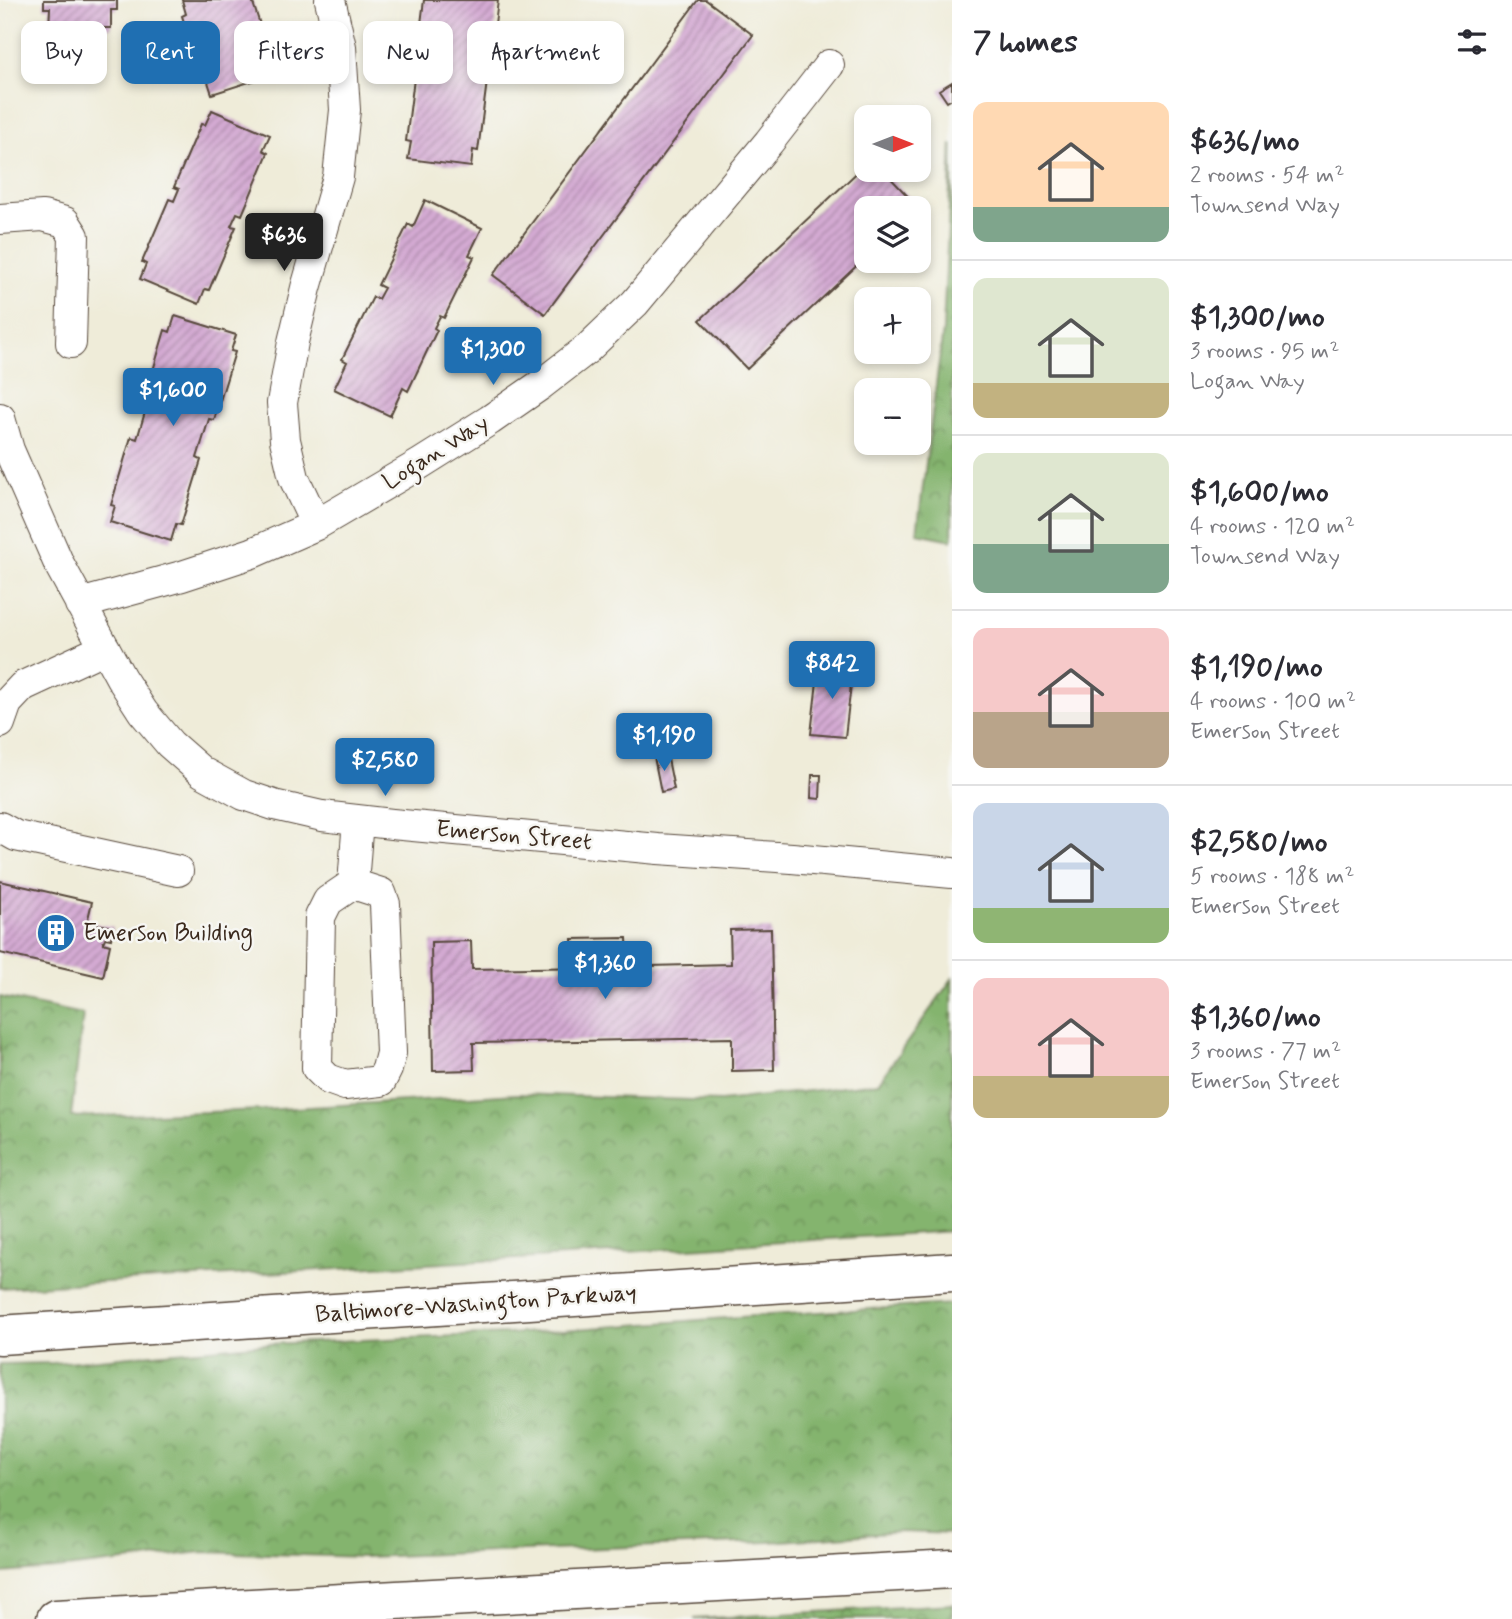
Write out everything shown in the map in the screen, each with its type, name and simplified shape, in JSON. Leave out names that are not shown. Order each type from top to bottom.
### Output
[{"type":"highway","name":"Baltimore-Washington Parkway","points":[[0,1335],[952,1272]]},
{"type":"highway","points":[[56,1619],[952,1569]]},
{"type":"street","points":[[316,526],[293,478],[285,440],[282,403],[306,288],[338,177],[345,110],[341,47],[330,0]]},
{"type":"street","name":"Logan Way","points":[[80,604],[217,565],[316,526],[490,421],[587,349],[635,303],[761,152],[829,65]]},
{"type":"street","points":[[0,219],[43,216],[65,222],[74,236],[71,343]]},
{"type":"street","name":"Emerson Street","points":[[0,418],[9,450],[40,522],[80,604],[143,712],[170,744],[202,772],[244,794],[274,805],[322,816],[658,849],[952,873]]},
{"type":"street","points":[[0,723],[12,683],[105,648]]},
{"type":"street","points":[[353,884],[358,820]]},
{"type":"street","points":[[0,827],[16,836],[178,871]]},
{"type":"street","points":[[353,884],[381,893],[385,904],[391,1054],[381,1081],[345,1085],[328,1079],[317,1068],[320,917],[328,901],[353,884]]},
{"type":"green space","points":[[952,144],[952,540],[917,533],[927,455],[931,455],[931,424],[943,330]]},
{"type":"green space","points":[[952,979],[952,1231],[0,1288],[0,997],[83,1014],[71,1117],[263,1110],[517,1094],[721,1101],[878,1083]]},
{"type":"green space","points":[[952,1304],[952,1534],[901,1532],[768,1542],[364,1557],[202,1552],[0,1573],[0,1364],[54,1363],[265,1344],[508,1334]]},
{"type":"green space","points":[[952,1604],[952,1619],[694,1619]]},
{"type":"building","points":[[44,0],[117,0],[117,10],[111,10],[111,28],[107,28],[107,21],[49,21],[50,8],[44,8]]},
{"type":"building","points":[[182,0],[252,0],[259,21],[234,21],[234,84],[243,84],[212,94],[209,84],[220,84],[220,21],[184,21],[182,16],[186,14]]},
{"type":"building","points":[[424,0],[498,0],[495,21],[467,21],[467,84],[487,84],[478,151],[473,150],[471,167],[408,159],[411,142],[406,141],[413,84],[453,84],[453,21],[421,21]]},
{"type":"building","points":[[698,0],[706,0],[753,35],[545,314],[493,275]]},
{"type":"building","points":[[952,82],[952,99],[947,102],[939,90]]},
{"type":"building","points":[[212,110],[270,135],[263,150],[268,153],[242,215],[237,213],[231,226],[236,227],[209,290],[205,289],[199,304],[140,279],[146,264],[142,262],[169,199],[174,201],[179,189],[174,187],[201,124],[205,125]]},
{"type":"building","points":[[854,175],[854,182],[894,182],[908,196],[854,196],[854,268],[747,369],[700,320]]},
{"type":"building","points":[[425,200],[482,228],[469,255],[474,257],[444,318],[440,316],[434,328],[437,330],[408,391],[403,388],[390,416],[334,389],[347,362],[342,359],[373,297],[378,299],[384,288],[378,285],[408,224],[413,227]]},
{"type":"building","points":[[175,316],[236,335],[231,351],[235,352],[214,420],[209,419],[197,458],[201,460],[181,525],[176,524],[171,541],[110,522],[115,506],[111,505],[131,437],[137,439],[149,399],[145,398],[165,330],[170,332]]},
{"type":"building","points":[[819,664],[853,667],[845,737],[811,734]]},
{"type":"building","points":[[667,754],[674,789],[661,792],[654,757]]},
{"type":"building","points":[[812,775],[821,775],[820,799],[811,798]]},
{"type":"building","name":"Emerson Building","points":[[0,881],[92,902],[86,927],[91,928],[92,923],[113,927],[111,939],[105,938],[103,943],[110,945],[103,977],[0,953]]},
{"type":"building","points":[[771,929],[774,1070],[732,1071],[732,1038],[473,1043],[474,1070],[433,1071],[431,942],[471,941],[472,969],[596,967],[596,960],[573,960],[572,939],[627,938],[628,959],[608,960],[608,967],[731,964],[730,930]]},
{"type":"place","name":"Emerson Building","points":[[56,933]]}]
